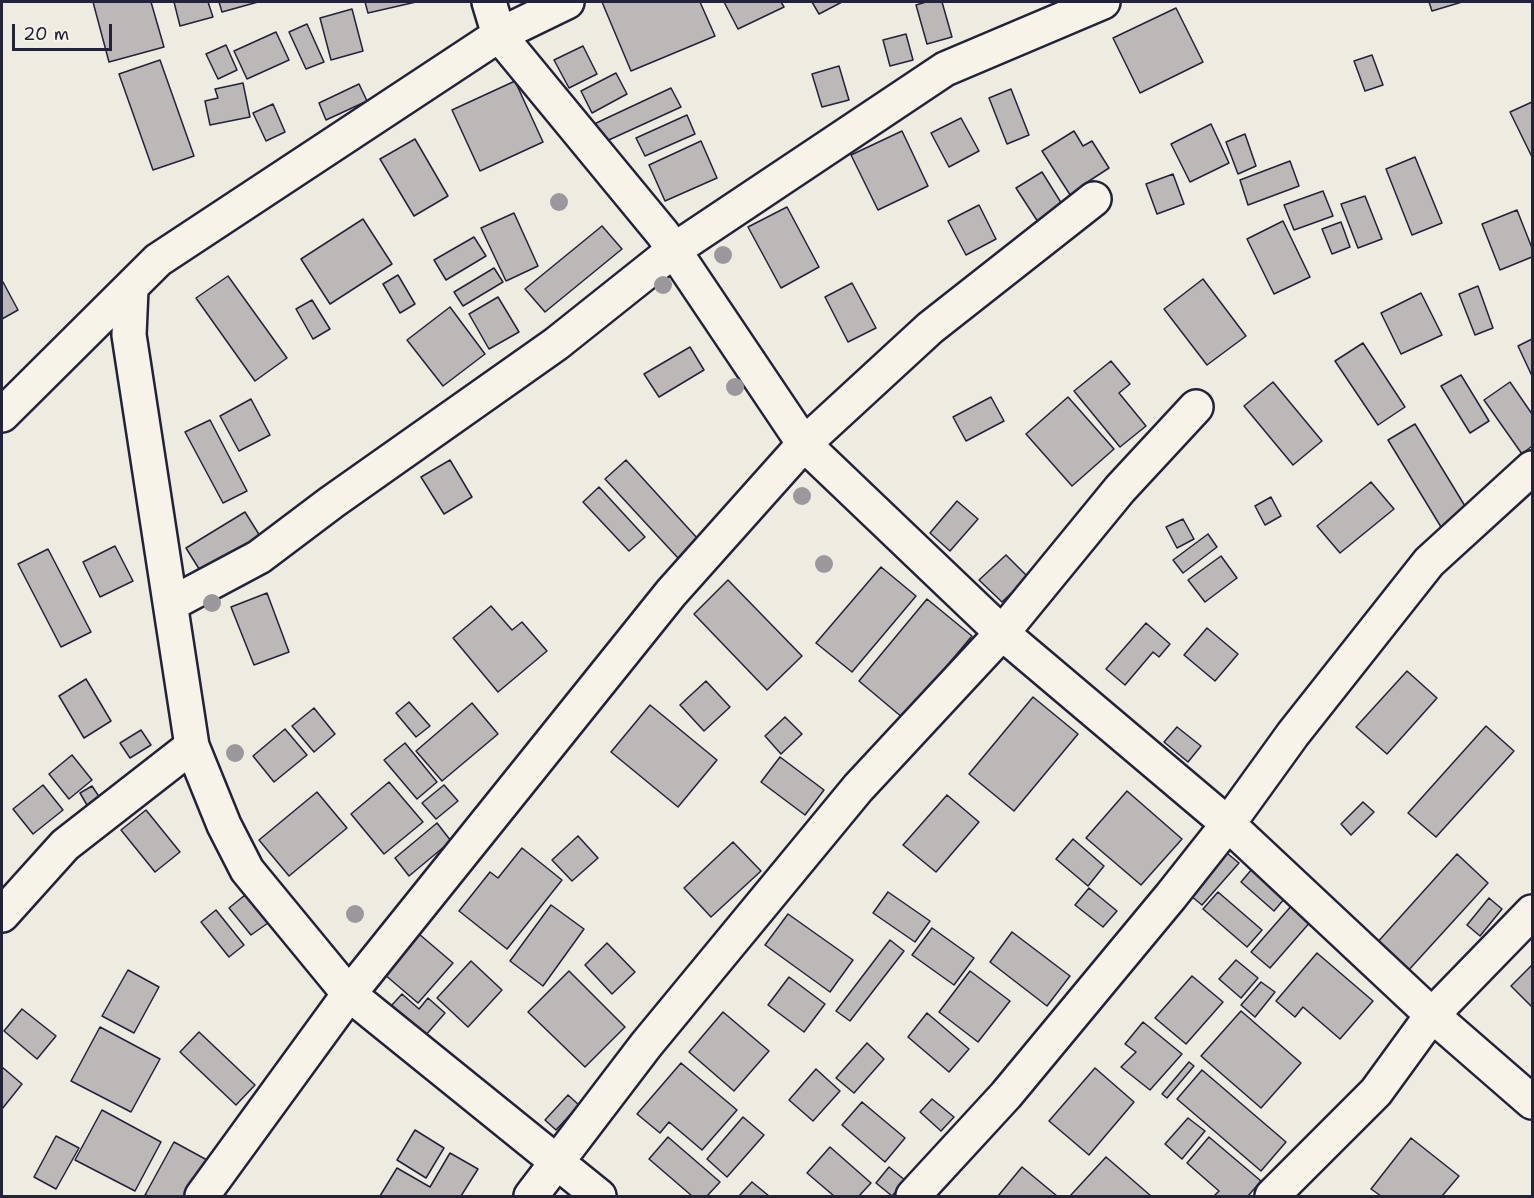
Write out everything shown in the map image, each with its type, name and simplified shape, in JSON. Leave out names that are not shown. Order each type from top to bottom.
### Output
[{"type":"street","points":[[489,2],[499,35],[674,250],[804,444],[1002,633],[1228,824],[1432,1015],[1533,1102]]},
{"type":"street","points":[[2,415],[158,261],[499,35],[567,2]]},
{"type":"street","points":[[171,604],[259,557],[341,495],[556,344],[674,250],[945,69],[1103,2]]},
{"type":"street","points":[[202,1197],[349,994],[671,593],[804,444],[930,328],[1094,199]]},
{"type":"street","points":[[131,288],[129,335],[192,746],[224,825],[247,870],[349,994],[599,1197]]},
{"type":"street","points":[[531,1197],[646,1045],[858,788],[1002,633],[1120,489],[1196,407]]},
{"type":"street","points":[[912,1197],[1006,1095],[1228,824],[1293,734],[1429,562],[1533,468]]},
{"type":"street","points":[[2,915],[65,845],[192,746]]},
{"type":"street","points":[[1272,1197],[1376,1092],[1432,1015],[1533,912]]},
{"type":"building","points":[[93,2],[151,2],[164,47],[109,62]]},
{"type":"building","points":[[174,2],[208,2],[213,17],[180,26]]},
{"type":"building","points":[[219,2],[258,2],[222,12]]},
{"type":"building","points":[[365,2],[416,2],[368,13]]},
{"type":"building","points":[[602,2],[700,2],[715,36],[631,71]]},
{"type":"building","points":[[724,2],[781,2],[784,7],[738,29]]},
{"type":"building","points":[[812,2],[842,2],[819,14]]},
{"type":"building","points":[[926,2],[942,2],[952,37],[927,44],[916,5]]},
{"type":"building","points":[[1429,2],[1462,2],[1432,11]]},
{"type":"building","points":[[1176,8],[1203,62],[1140,93],[1113,38]]},
{"type":"building","points":[[352,9],[363,51],[331,60],[320,18]]},
{"type":"building","points":[[307,24],[324,62],[306,69],[289,32]]},
{"type":"building","points":[[276,32],[289,60],[247,79],[234,51]]},
{"type":"building","points":[[906,34],[913,60],[890,66],[883,40]]},
{"type":"building","points":[[226,45],[237,70],[218,79],[206,54]]},
{"type":"building","points":[[583,46],[597,74],[569,88],[554,60]]},
{"type":"building","points":[[1372,55],[1383,85],[1365,91],[1354,61]]},
{"type":"building","points":[[160,60],[194,156],[153,170],[119,74]]},
{"type":"building","points":[[839,66],[849,100],[822,107],[812,74]]},
{"type":"building","points":[[616,73],[627,94],[592,113],[581,91]]},
{"type":"building","points":[[515,81],[543,142],[480,171],[452,110]]},
{"type":"building","points":[[243,83],[250,117],[210,125],[205,101],[218,98],[215,89]]},
{"type":"building","points":[[359,84],[367,101],[326,120],[319,103]]},
{"type":"building","points":[[671,88],[681,107],[600,144],[592,125]]},
{"type":"building","points":[[1011,89],[1029,135],[1007,144],[989,98]]},
{"type":"building","points":[[1532,102],[1532,157],[1510,112]]},
{"type":"building","points":[[273,104],[285,132],[266,141],[253,113]]},
{"type":"building","points":[[687,115],[695,134],[645,156],[636,138]]},
{"type":"building","points":[[961,118],[979,151],[949,167],[931,133]]},
{"type":"building","points":[[1211,124],[1229,163],[1190,182],[1171,144]]},
{"type":"building","points":[[902,131],[928,186],[878,210],[851,155]]},
{"type":"building","points":[[1074,131],[1083,146],[1092,141],[1109,168],[1086,183],[1090,190],[1074,201],[1042,151]]},
{"type":"building","points":[[1245,134],[1256,166],[1238,174],[1226,142]]},
{"type":"building","points":[[415,139],[448,196],[414,216],[380,159]]},
{"type":"building","points":[[701,141],[717,178],[665,201],[649,165]]},
{"type":"building","points":[[1415,157],[1442,223],[1412,235],[1386,169]]},
{"type":"building","points":[[1290,161],[1299,186],[1248,205],[1240,180]]},
{"type":"building","points":[[1042,172],[1065,209],[1040,225],[1016,188]]},
{"type":"building","points":[[1173,174],[1184,204],[1157,214],[1146,184]]},
{"type":"building","points":[[1323,191],[1333,216],[1294,230],[1284,205]]},
{"type":"building","points":[[1365,196],[1382,239],[1358,248],[1341,204]]},
{"type":"building","points":[[979,205],[996,239],[966,255],[948,221]]},
{"type":"building","points":[[787,207],[819,267],[781,288],[748,227]]},
{"type":"building","points":[[1517,210],[1532,248],[1532,257],[1500,270],[1482,224]]},
{"type":"building","points":[[514,213],[538,266],[506,281],[481,228]]},
{"type":"building","points":[[363,219],[392,264],[330,304],[301,259]]},
{"type":"building","points":[[1283,221],[1310,277],[1274,294],[1247,239]]},
{"type":"building","points":[[1341,222],[1350,247],[1332,254],[1322,229]]},
{"type":"building","points":[[602,226],[622,249],[545,312],[525,289]]},
{"type":"building","points":[[474,237],[486,256],[446,280],[434,260]]},
{"type":"building","points":[[494,268],[503,282],[463,306],[454,292]]},
{"type":"building","points":[[398,275],[415,304],[400,313],[383,284]]},
{"type":"building","points":[[228,276],[287,358],[255,381],[196,298]]},
{"type":"building","points":[[1203,279],[1246,336],[1207,365],[1164,309]]},
{"type":"building","points":[[2,283],[18,310],[2,319]]},
{"type":"building","points":[[852,283],[876,328],[848,342],[825,297]]},
{"type":"building","points":[[1478,286],[1493,328],[1475,335],[1459,294]]},
{"type":"building","points":[[1421,293],[1442,335],[1401,354],[1381,313]]},
{"type":"building","points":[[498,297],[519,332],[489,349],[469,314]]},
{"type":"building","points":[[312,300],[330,329],[313,339],[296,309]]},
{"type":"building","points":[[450,307],[485,354],[443,386],[407,340]]},
{"type":"building","points":[[1532,339],[1532,376],[1518,346]]},
{"type":"building","points":[[1363,343],[1405,407],[1378,425],[1335,361]]},
{"type":"building","points":[[690,347],[704,370],[659,397],[644,374]]},
{"type":"building","points":[[1111,361],[1130,384],[1119,393],[1146,426],[1120,447],[1074,391]]},
{"type":"building","points":[[1461,375],[1489,421],[1470,433],[1441,386]]},
{"type":"building","points":[[1273,382],[1322,441],[1293,465],[1244,406]]},
{"type":"building","points":[[1510,382],[1532,414],[1532,446],[1522,454],[1484,400]]},
{"type":"building","points":[[991,397],[1004,421],[966,441],[953,417]]},
{"type":"building","points":[[1068,397],[1114,449],[1072,486],[1026,434]]},
{"type":"building","points":[[251,399],[270,435],[239,451],[220,416]]},
{"type":"building","points":[[210,420],[247,491],[223,503],[185,432]]},
{"type":"building","points":[[1415,424],[1468,511],[1441,527],[1388,440]]},
{"type":"building","points":[[450,460],[472,497],[444,514],[421,477]]},
{"type":"building","points":[[626,460],[698,539],[678,558],[605,479]]},
{"type":"building","points":[[1371,482],[1394,509],[1340,553],[1317,526]]},
{"type":"building","points":[[599,487],[645,537],[629,551],[583,502]]},
{"type":"building","points":[[1271,497],[1281,516],[1265,525],[1255,506]]},
{"type":"building","points":[[957,501],[978,519],[950,551],[930,533]]},
{"type":"building","points":[[245,512],[260,536],[201,572],[186,548]]},
{"type":"building","points":[[1183,519],[1194,539],[1177,548],[1166,527]]},
{"type":"building","points":[[1208,534],[1217,547],[1183,573],[1173,560]]},
{"type":"building","points":[[115,546],[133,581],[100,597],[83,562]]},
{"type":"building","points":[[48,549],[91,632],[61,647],[18,564]]},
{"type":"building","points":[[1006,555],[1028,577],[1002,602],[979,580]]},
{"type":"building","points":[[1221,556],[1237,578],[1205,602],[1188,580]]},
{"type":"building","points":[[881,567],[916,596],[852,672],[816,643]]},
{"type":"building","points":[[728,580],[802,656],[767,690],[694,614]]},
{"type":"building","points":[[267,593],[289,652],[254,665],[231,607]]},
{"type":"building","points":[[927,599],[972,636],[903,718],[859,681]]},
{"type":"building","points":[[491,606],[512,630],[522,622],[547,651],[498,692],[453,638]]},
{"type":"building","points":[[1146,623],[1170,644],[1159,657],[1153,652],[1125,685],[1106,669]]},
{"type":"building","points":[[1207,628],[1238,654],[1215,681],[1184,655]]},
{"type":"building","points":[[1407,671],[1437,698],[1387,754],[1356,727]]},
{"type":"building","points":[[86,679],[111,721],[84,738],[59,696]]},
{"type":"building","points":[[706,681],[730,707],[704,731],[680,705]]},
{"type":"building","points":[[1033,697],[1078,734],[1014,811],[969,774]]},
{"type":"building","points":[[409,702],[430,726],[416,737],[396,713]]},
{"type":"building","points":[[472,703],[498,734],[442,781],[416,751]]},
{"type":"building","points":[[650,705],[717,760],[678,807],[611,752]]},
{"type":"building","points":[[314,708],[335,734],[314,752],[292,726]]},
{"type":"building","points":[[785,717],[802,734],[781,754],[765,736]]},
{"type":"building","points":[[1486,726],[1514,751],[1436,837],[1408,813]]},
{"type":"building","points":[[1177,727],[1201,746],[1188,762],[1164,742]]},
{"type":"building","points":[[285,729],[307,755],[274,782],[253,756]]},
{"type":"building","points":[[141,730],[151,745],[130,758],[120,743]]},
{"type":"building","points":[[405,743],[437,782],[417,799],[384,760]]},
{"type":"building","points":[[72,755],[92,780],[69,799],[49,774]]},
{"type":"building","points":[[780,757],[824,790],[805,815],[761,782]]},
{"type":"building","points":[[389,782],[423,822],[384,854],[351,814]]},
{"type":"building","points":[[43,785],[63,810],[33,834],[13,809]]},
{"type":"building","points":[[444,785],[458,801],[436,819],[422,803]]},
{"type":"building","points":[[92,786],[104,804],[91,812],[80,793]]},
{"type":"building","points":[[1127,791],[1182,839],[1141,885],[1086,838]]},
{"type":"building","points":[[317,792],[347,828],[289,876],[259,840]]},
{"type":"building","points":[[947,795],[979,822],[936,872],[903,845]]},
{"type":"building","points":[[1363,802],[1374,812],[1351,835],[1341,824]]},
{"type":"building","points":[[146,810],[180,852],[155,872],[121,830]]},
{"type":"building","points":[[437,823],[451,841],[409,876],[395,858]]},
{"type":"building","points":[[578,836],[598,858],[572,881],[552,860]]},
{"type":"building","points":[[1073,839],[1104,866],[1088,886],[1056,859]]},
{"type":"building","points":[[733,842],[761,871],[711,917],[684,888]]},
{"type":"building","points":[[522,848],[562,880],[507,949],[459,911],[490,872],[498,878]]},
{"type":"building","points":[[1222,849],[1239,863],[1202,905],[1185,891]]},
{"type":"building","points":[[1457,854],[1488,883],[1406,973],[1375,945]]},
{"type":"building","points":[[1252,869],[1285,898],[1274,911],[1241,882]]},
{"type":"building","points":[[1089,888],[1117,911],[1103,927],[1075,905]]},
{"type":"building","points":[[888,892],[930,921],[915,942],[873,913]]},
{"type":"building","points":[[1218,892],[1262,930],[1247,947],[1203,909]]},
{"type":"building","points":[[245,895],[268,923],[251,935],[229,908]]},
{"type":"building","points":[[1489,898],[1502,909],[1480,936],[1467,925]]},
{"type":"building","points":[[1293,904],[1312,920],[1270,968],[1251,952]]},
{"type":"building","points":[[551,905],[584,929],[543,986],[510,961]]},
{"type":"building","points":[[216,910],[244,945],[229,957],[201,922]]},
{"type":"building","points":[[788,914],[853,960],[830,992],[765,945]]},
{"type":"building","points":[[932,928],[974,958],[954,985],[912,955]]},
{"type":"building","points":[[1012,932],[1070,976],[1047,1006],[990,962]]},
{"type":"building","points":[[419,934],[453,963],[418,1003],[384,974]]},
{"type":"building","points":[[890,940],[904,951],[850,1021],[836,1011]]},
{"type":"building","points":[[607,943],[635,972],[612,994],[585,965]]},
{"type":"building","points":[[1317,953],[1373,1001],[1340,1039],[1303,1007],[1295,1017],[1276,1001]]},
{"type":"building","points":[[1236,960],[1258,978],[1241,998],[1219,979]]},
{"type":"building","points":[[471,961],[502,990],[468,1027],[437,998]]},
{"type":"building","points":[[1532,965],[1532,1007],[1511,986]]},
{"type":"building","points":[[128,970],[159,987],[134,1033],[102,1016]]},
{"type":"building","points":[[569,971],[625,1027],[585,1067],[528,1012]]},
{"type":"building","points":[[970,971],[1010,1001],[978,1042],[939,1012]]},
{"type":"building","points":[[1192,976],[1223,1002],[1186,1044],[1155,1018]]},
{"type":"building","points":[[789,977],[825,1004],[804,1032],[768,1005]]},
{"type":"building","points":[[1261,982],[1275,992],[1255,1017],[1241,1005]]},
{"type":"building","points":[[402,994],[419,1009],[428,998],[445,1013],[425,1036],[391,1006]]},
{"type":"building","points":[[22,1009],[56,1036],[37,1059],[4,1031]]},
{"type":"building","points":[[1241,1011],[1301,1063],[1261,1108],[1201,1056]]},
{"type":"building","points":[[723,1012],[769,1051],[734,1091],[689,1052]]},
{"type":"building","points":[[927,1013],[969,1049],[949,1072],[908,1037]]},
{"type":"building","points":[[1143,1022],[1182,1054],[1150,1090],[1121,1067],[1136,1052],[1125,1044]]},
{"type":"building","points":[[100,1027],[160,1059],[131,1112],[71,1081]]},
{"type":"building","points":[[199,1032],[255,1085],[236,1105],[180,1052]]},
{"type":"building","points":[[867,1043],[884,1059],[854,1093],[836,1078]]},
{"type":"building","points":[[1189,1062],[1194,1066],[1167,1098],[1162,1094]]},
{"type":"building","points":[[681,1063],[737,1110],[702,1150],[669,1122],[660,1133],[637,1114]]},
{"type":"building","points":[[2,1067],[22,1084],[2,1109]]},
{"type":"building","points":[[1095,1068],[1134,1102],[1089,1155],[1049,1121]]},
{"type":"building","points":[[816,1069],[840,1091],[813,1121],[789,1100]]},
{"type":"building","points":[[1202,1070],[1286,1142],[1261,1171],[1177,1099]]},
{"type":"building","points":[[568,1095],[579,1105],[556,1130],[545,1120]]},
{"type":"building","points":[[932,1099],[954,1117],[941,1131],[920,1112]]},
{"type":"building","points":[[862,1102],[905,1138],[885,1162],[842,1125]]},
{"type":"building","points":[[102,1110],[161,1142],[135,1191],[75,1160]]},
{"type":"building","points":[[743,1117],[764,1135],[727,1177],[707,1159]]},
{"type":"building","points":[[1188,1118],[1205,1131],[1182,1159],[1165,1144]]},
{"type":"building","points":[[415,1130],[444,1148],[426,1178],[397,1160]]},
{"type":"building","points":[[56,1136],[79,1148],[56,1189],[34,1177]]},
{"type":"building","points":[[668,1137],[720,1182],[707,1196],[692,1196],[649,1159]]},
{"type":"building","points":[[1209,1137],[1261,1181],[1248,1196],[1214,1196],[1219,1191],[1187,1163]]},
{"type":"building","points":[[1411,1138],[1459,1176],[1442,1196],[1381,1196],[1371,1189]]},
{"type":"building","points":[[174,1142],[207,1160],[187,1196],[145,1195]]},
{"type":"building","points":[[830,1147],[871,1183],[859,1196],[834,1196],[807,1173]]},
{"type":"building","points":[[450,1153],[478,1169],[461,1196],[380,1196],[397,1168],[430,1187]]},
{"type":"building","points":[[1106,1157],[1151,1196],[1070,1196]]},
{"type":"building","points":[[889,1167],[906,1181],[892,1196],[876,1183]]},
{"type":"building","points":[[1022,1167],[1057,1196],[998,1196]]},
{"type":"building","points":[[752,1182],[769,1196],[739,1196]]}]
